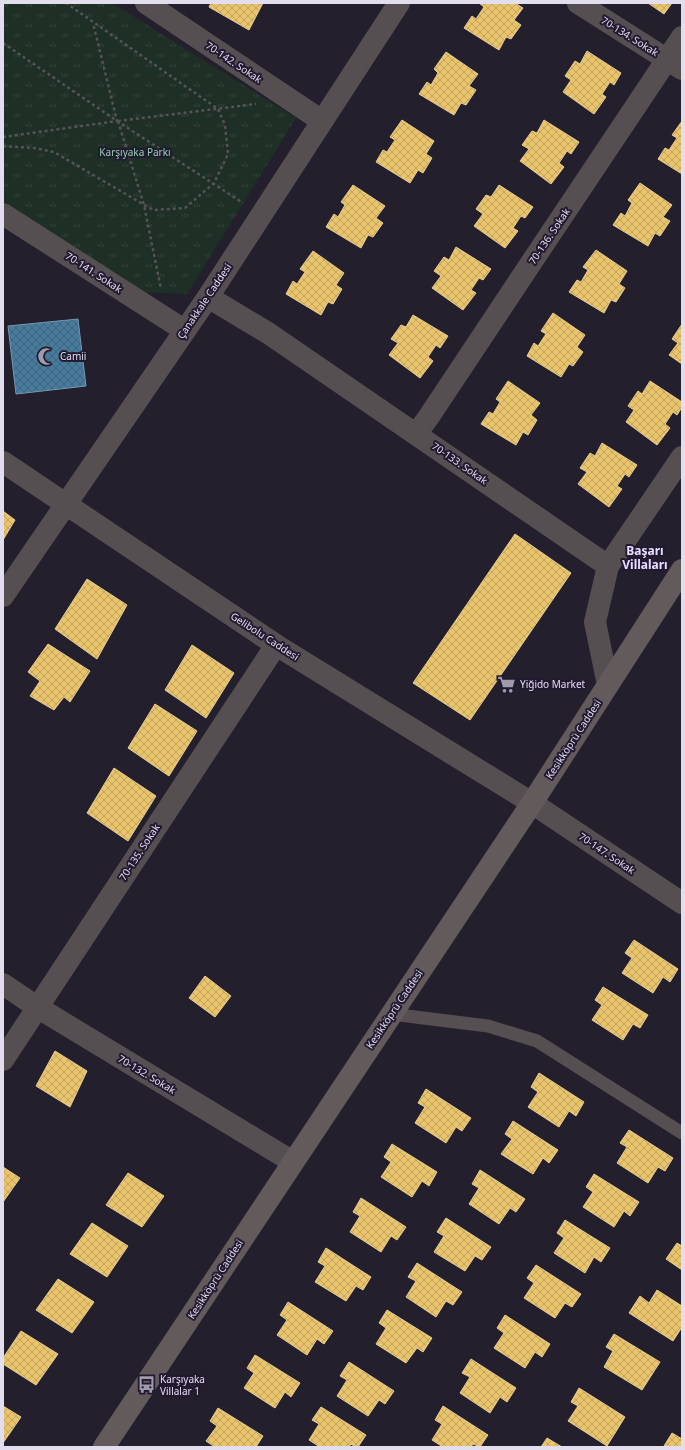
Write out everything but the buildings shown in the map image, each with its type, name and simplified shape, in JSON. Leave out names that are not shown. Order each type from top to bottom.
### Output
[{"type":"street","name":"70-142. Sokak","points":[[146,3],[322,121]]},
{"type":"street","name":"Çanakkale Caddesi","points":[[3,596],[66,504],[176,325],[208,297],[399,3]]},
{"type":"street","name":"70-134. Sokak","points":[[578,3],[675,64]]},
{"type":"street","name":"70-136. Sokak","points":[[416,434],[530,263],[675,64],[682,38]]},
{"type":"street","name":"70-141. Sokak","points":[[3,214],[176,325]]},
{"type":"street","name":"70-133. Sokak","points":[[208,297],[268,333],[608,566]]},
{"type":"street","points":[[608,685],[595,622],[608,566],[682,457]]},
{"type":"street","name":"Gelibolu Caddesi","points":[[3,462],[276,644],[532,803]]},
{"type":"street","name":"Kesikköprü Caddesi","points":[[104,1447],[532,803],[682,570]]},
{"type":"street","name":"70-135. Sokak","points":[[3,1060],[276,644]]},
{"type":"street","name":"70-147. Sokak","points":[[532,803],[682,903]]},
{"type":"street","name":"70-132. Sokak","points":[[3,984],[37,1007],[293,1162]]},
{"type":"lane","points":[[391,1014],[488,1026],[537,1041],[682,1133]]},
{"type":"path","points":[[3,146],[34,148],[54,152],[152,210],[185,208],[214,183],[228,154],[225,125],[218,109],[66,3]]},
{"type":"path","points":[[93,23],[117,121],[144,204],[176,325]]},
{"type":"path","points":[[3,43],[117,121],[214,183],[262,216]]},
{"type":"path","points":[[3,137],[117,121],[290,100]]},
{"type":"green space","name":"Karşıyaka Parkı","points":[[3,3],[112,3],[296,118],[187,294],[141,292],[3,201]]},
{"type":"place","name":"Camii","points":[[47,356]]},
{"type":"place","name":"Yiğido Market","points":[[507,684]]},
{"type":"place","name":"Karşıyaka Villalar 1","points":[[147,1385]]},
{"type":"district","name":"Başarı Villaları","points":[[645,558]]}]
